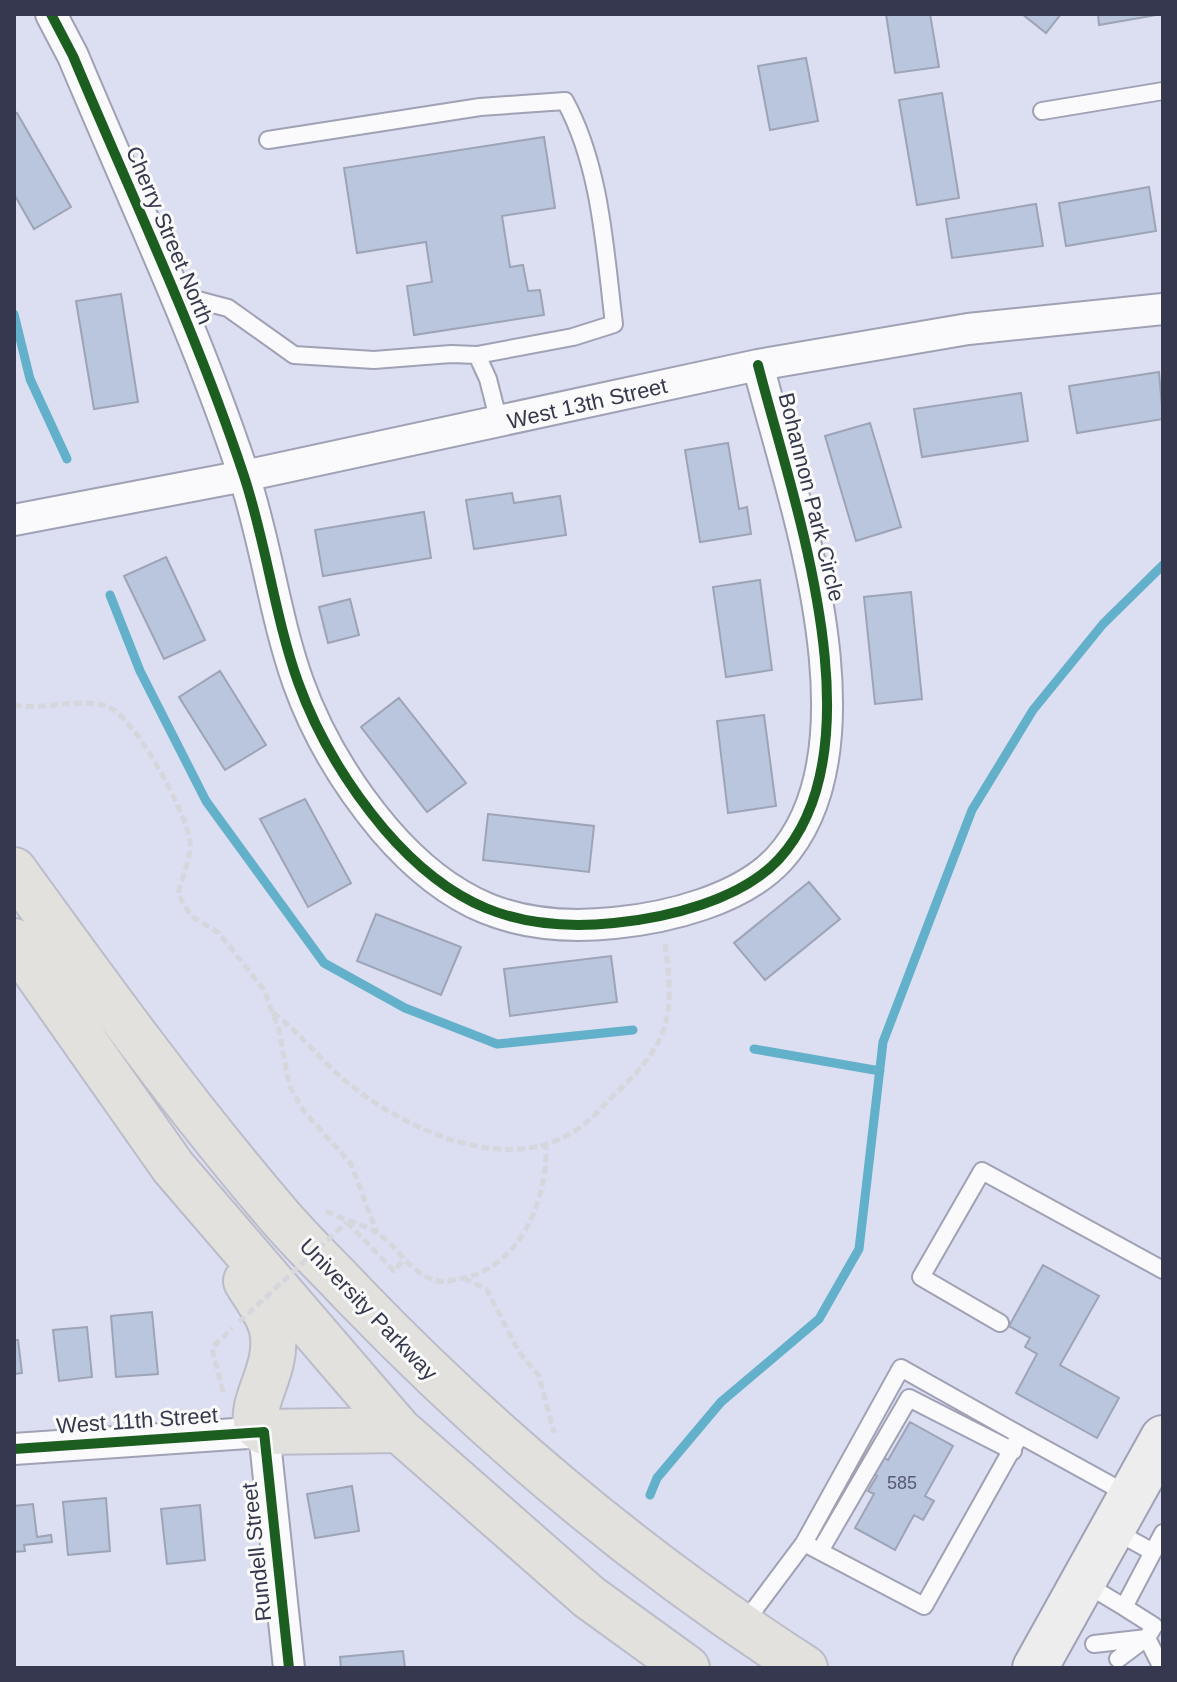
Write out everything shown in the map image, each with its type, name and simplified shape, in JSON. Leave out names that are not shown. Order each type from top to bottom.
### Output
[{"type":"main road","name":"University Parkway","points":[[14,870],[137,1039],[276,1213],[430,1373],[682,1587],[805,1668]]},
{"type":"main road","points":[[14,941],[173,1167],[399,1430],[578,1587],[687,1668]]},
{"type":"main road","points":[[226,1232],[234,1260],[272,1327],[274,1360],[254,1416],[264,1432],[399,1430]]},
{"type":"main road","points":[[1035,1668],[1163,1440]]},
{"type":"street","name":"Cherry Street North","points":[[51,14],[73,56],[174,294],[244,476]]},
{"type":"street","name":"West 13th Street","points":[[14,520],[244,476],[758,365],[968,329],[1163,309]]},
{"type":"street","name":"Bohannon Park Circle","points":[[244,476],[297,680],[318,729],[352,787],[420,867],[464,899],[525,922],[579,926],[619,923],[661,914],[724,895],[759,876],[778,860],[794,839],[811,803],[822,763],[829,683],[820,610],[758,365]]},
{"type":"street","name":"West 11th Street","points":[[14,1449],[264,1432]]},
{"type":"street","name":"Rundell Street","points":[[264,1432],[289,1668]]},
{"type":"lane","points":[[1042,111],[1163,91]]},
{"type":"lane","points":[[174,294],[228,308],[294,355],[374,360],[477,355],[573,337],[614,324],[590,168],[582,132],[565,101],[480,107],[268,140]]},
{"type":"lane","points":[[477,355],[488,379],[499,422]]},
{"type":"lane","points":[[1000,1323],[921,1277],[982,1171],[1163,1270]]},
{"type":"lane","points":[[741,1627],[804,1543],[901,1368],[1020,1435],[1122,1513],[1153,1552]]},
{"type":"lane","points":[[820,1551],[909,1398],[1013,1451]]},
{"type":"lane","points":[[804,1543],[924,1606],[1020,1435]]},
{"type":"lane","points":[[1124,1607],[1163,1533]]},
{"type":"lane","points":[[1083,1582],[1154,1626],[1147,1638],[1118,1659]]},
{"type":"lane","points":[[1094,1644],[1147,1638]]},
{"type":"lane","points":[[1147,1638],[1150,1668]]},
{"type":"lane","points":[[1147,1638],[1162,1668]]},
{"type":"path","points":[[14,705],[52,707],[79,701],[110,707],[132,727],[184,814],[190,843],[178,894],[191,916],[219,933],[264,990],[289,1085],[303,1110],[351,1164],[377,1233]]},
{"type":"path","points":[[272,1012],[353,1088],[413,1125],[462,1144],[507,1150],[546,1143],[582,1127],[655,1050],[668,1020],[672,993],[661,914]]},
{"type":"path","points":[[322,1209],[377,1233],[418,1273],[441,1282],[477,1275],[504,1259],[531,1221],[545,1177],[546,1143]]},
{"type":"path","points":[[212,1348],[347,1222],[394,1271],[404,1259]]},
{"type":"path","points":[[463,1278],[487,1290],[519,1352],[539,1376],[560,1454],[546,1474]]},
{"type":"building","points":[[886,14],[930,14],[939,67],[895,73]]},
{"type":"building","points":[[1022,14],[1061,14],[1046,33]]},
{"type":"building","points":[[1098,14],[1162,14],[1099,25]]},
{"type":"building","points":[[806,58],[818,121],[770,130],[758,66]]},
{"type":"building","points":[[942,93],[959,198],[917,205],[899,100]]},
{"type":"building","points":[[17,113],[71,207],[34,229],[14,194],[14,115]]},
{"type":"building","points":[[544,137],[555,208],[502,216],[510,267],[523,265],[528,291],[540,290],[544,315],[414,335],[407,286],[432,282],[426,242],[357,253],[344,168]]},
{"type":"building","points":[[1149,187],[1156,231],[1066,246],[1059,203]]},
{"type":"building","points":[[1036,204],[1043,246],[952,258],[946,219]]},
{"type":"building","points":[[121,294],[138,402],[94,409],[76,301]]},
{"type":"building","points":[[1159,372],[1163,419],[1077,433],[1069,386]]},
{"type":"building","points":[[1021,393],[1028,441],[922,457],[914,409]]},
{"type":"building","points":[[870,423],[901,527],[856,541],[825,436]]},
{"type":"building","points":[[728,443],[739,509],[747,507],[751,534],[700,542],[685,450]]},
{"type":"building","points":[[512,493],[514,503],[560,496],[566,535],[474,549],[466,500]]},
{"type":"building","points":[[424,512],[431,558],[323,576],[315,530]]},
{"type":"building","points":[[166,557],[205,640],[164,659],[124,576]]},
{"type":"building","points":[[760,580],[772,670],[726,677],[713,587]]},
{"type":"building","points":[[911,592],[922,699],[875,704],[864,597]]},
{"type":"building","points":[[350,599],[359,635],[328,643],[319,607]]},
{"type":"building","points":[[220,671],[266,745],[225,770],[179,697]]},
{"type":"building","points":[[399,698],[466,783],[427,812],[361,727]]},
{"type":"building","points":[[764,715],[776,806],[728,813],[717,721]]},
{"type":"building","points":[[305,799],[351,883],[308,907],[260,819]]},
{"type":"building","points":[[488,814],[594,826],[589,872],[483,860]]},
{"type":"building","points":[[809,882],[840,919],[765,980],[734,943]]},
{"type":"building","points":[[376,914],[461,947],[441,995],[357,961]]},
{"type":"building","points":[[611,956],[617,1002],[510,1016],[504,969]]},
{"type":"building","points":[[1043,1265],[1099,1296],[1060,1365],[1119,1398],[1097,1438],[1016,1393],[1037,1354],[1025,1347],[1030,1338],[1009,1326]]},
{"type":"building","points":[[152,1312],[158,1374],[116,1377],[111,1316]]},
{"type":"building","points":[[87,1327],[92,1377],[59,1381],[53,1330]]},
{"type":"building","points":[[14,1340],[18,1340],[22,1373],[14,1374]]},
{"type":"building","points":[[910,1422],[953,1446],[925,1496],[934,1501],[923,1520],[914,1515],[895,1550],[855,1528],[874,1494],[868,1491],[877,1476],[873,1474],[883,1457],[888,1460]]},
{"type":"building","points":[[352,1486],[359,1531],[315,1538],[307,1494]]},
{"type":"building","points":[[106,1498],[110,1551],[68,1555],[63,1502]]},
{"type":"building","points":[[33,1504],[37,1537],[51,1535],[52,1542],[24,1545],[25,1551],[14,1552],[14,1506]]},
{"type":"building","points":[[200,1505],[205,1560],[167,1564],[161,1509]]},
{"type":"building","points":[[403,1651],[405,1668],[341,1668],[340,1657]]},
{"type":"waterway","points":[[14,314],[30,379],[67,459]]},
{"type":"waterway","points":[[650,1495],[657,1478],[721,1402],[819,1319],[859,1249],[883,1042],[972,810],[1033,710],[1103,624],[1163,565]]},
{"type":"waterway","points":[[110,595],[140,671],[206,801],[324,963],[405,1008],[497,1044],[633,1030]]},
{"type":"waterway","points":[[754,1049],[880,1071]]},
{"type":"cycle path","points":[[51,14],[73,56],[162,263],[225,420],[251,499],[290,656],[314,721],[346,778],[384,829],[408,855],[459,895],[515,918],[545,923],[578,925],[657,917],[702,904],[745,886],[779,859],[809,810],[824,752],[827,687],[820,618],[807,548],[758,365]]},
{"type":"cycle path","points":[[14,1449],[264,1432],[289,1668]]}]
